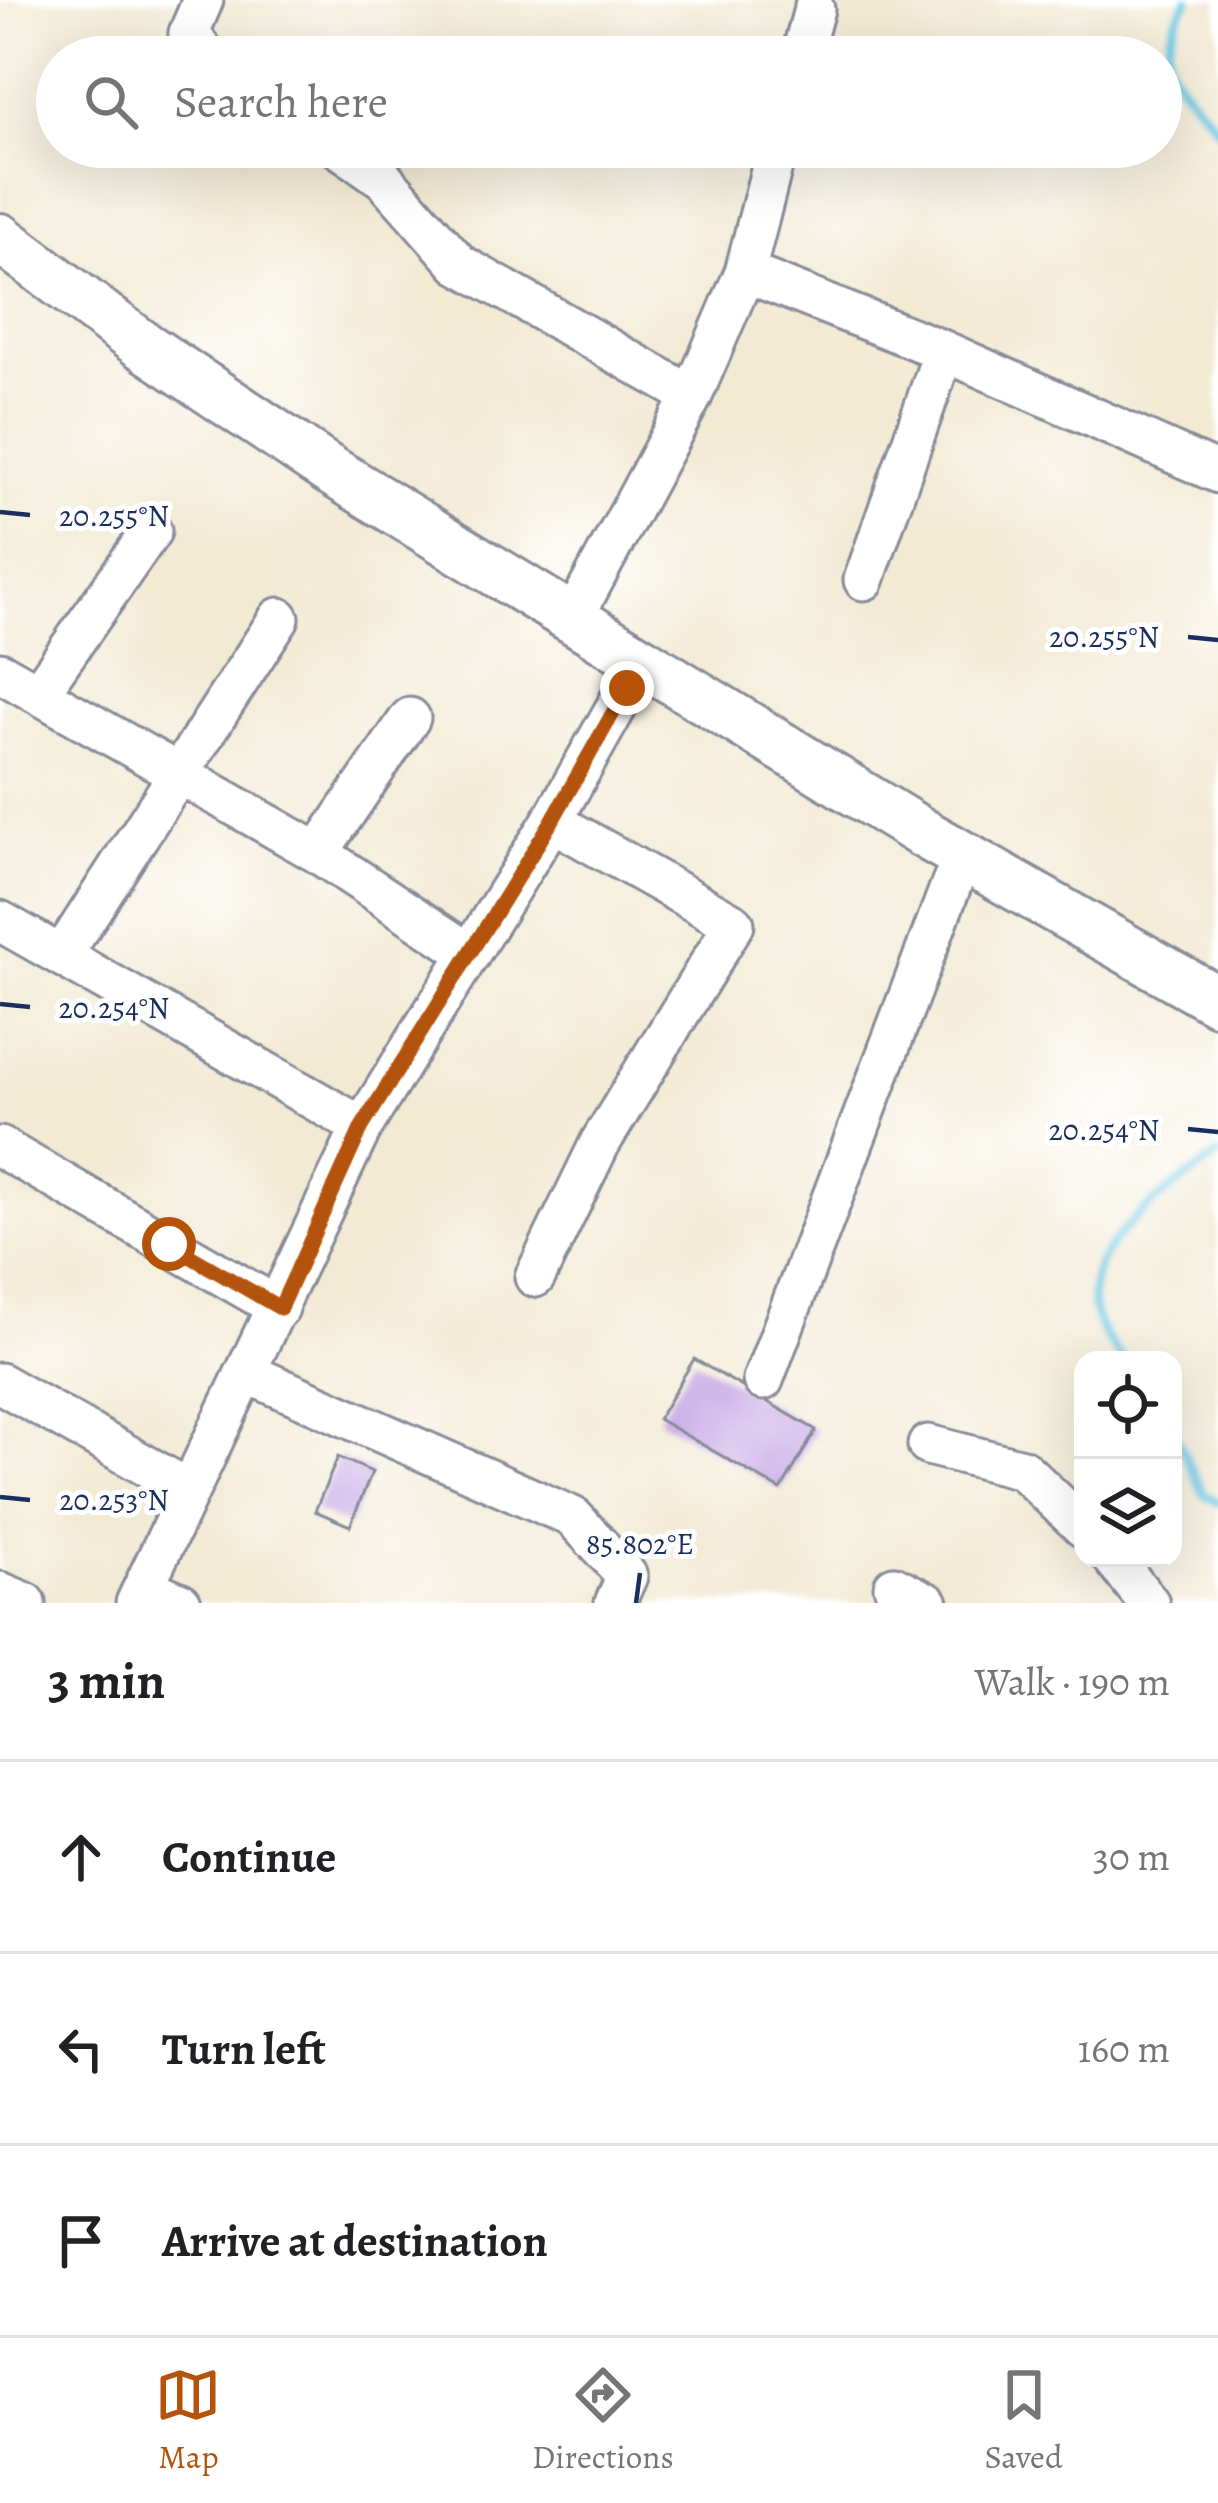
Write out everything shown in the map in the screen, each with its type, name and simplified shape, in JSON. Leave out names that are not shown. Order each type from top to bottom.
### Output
[{"type":"main road","points":[[0,238],[141,344],[309,456],[921,832],[1218,1001]]},
{"type":"main road","points":[[0,276],[294,478],[627,688],[1218,1036]]},
{"type":"street","points":[[191,36],[203,0]]},
{"type":"street","points":[[807,36],[814,9]]},
{"type":"street","points":[[368,168],[384,179],[459,264],[692,396]]},
{"type":"street","points":[[573,618],[692,396],[745,272],[772,168]]},
{"type":"street","points":[[745,272],[944,351],[1218,473]]},
{"type":"street","points":[[864,580],[944,351]]},
{"type":"street","points":[[40,691],[151,531]]},
{"type":"street","points":[[62,955],[280,618]]},
{"type":"street","points":[[0,672],[318,853],[470,954]]},
{"type":"street","points":[[181,1603],[140,1595],[249,1374],[362,1127],[552,821],[627,688]]},
{"type":"street","points":[[318,853],[410,718]]},
{"type":"street","points":[[535,1276],[600,1143],[734,924],[552,821]]},
{"type":"street","points":[[764,1380],[952,880]]},
{"type":"street","points":[[0,921],[362,1127]]},
{"type":"street","points":[[0,1147],[280,1308]]},
{"type":"street","points":[[249,1374],[573,1517],[627,1576],[615,1603]]},
{"type":"street","points":[[0,1383],[189,1490]]},
{"type":"street","points":[[928,1445],[1022,1469],[1074,1518]]},
{"type":"street","points":[[1120,1567],[1149,1603]]},
{"type":"street","points":[[0,1592],[26,1603]]},
{"type":"building","points":[[694,1359],[816,1430],[781,1490],[658,1419]]},
{"type":"building","points":[[338,1457],[372,1472],[350,1526],[315,1511]]},
{"type":"waterway","points":[[1171,36],[1188,0]]},
{"type":"waterway","points":[[1182,85],[1218,129]]},
{"type":"waterway","points":[[1117,1351],[1100,1327],[1092,1297],[1097,1269],[1112,1243],[1135,1219],[1218,1155]]},
{"type":"waterway","points":[[1182,1449],[1204,1494],[1218,1502]]},
{"type":"route","points":[[169,1244],[280,1308],[362,1127],[552,821],[627,688]]}]
